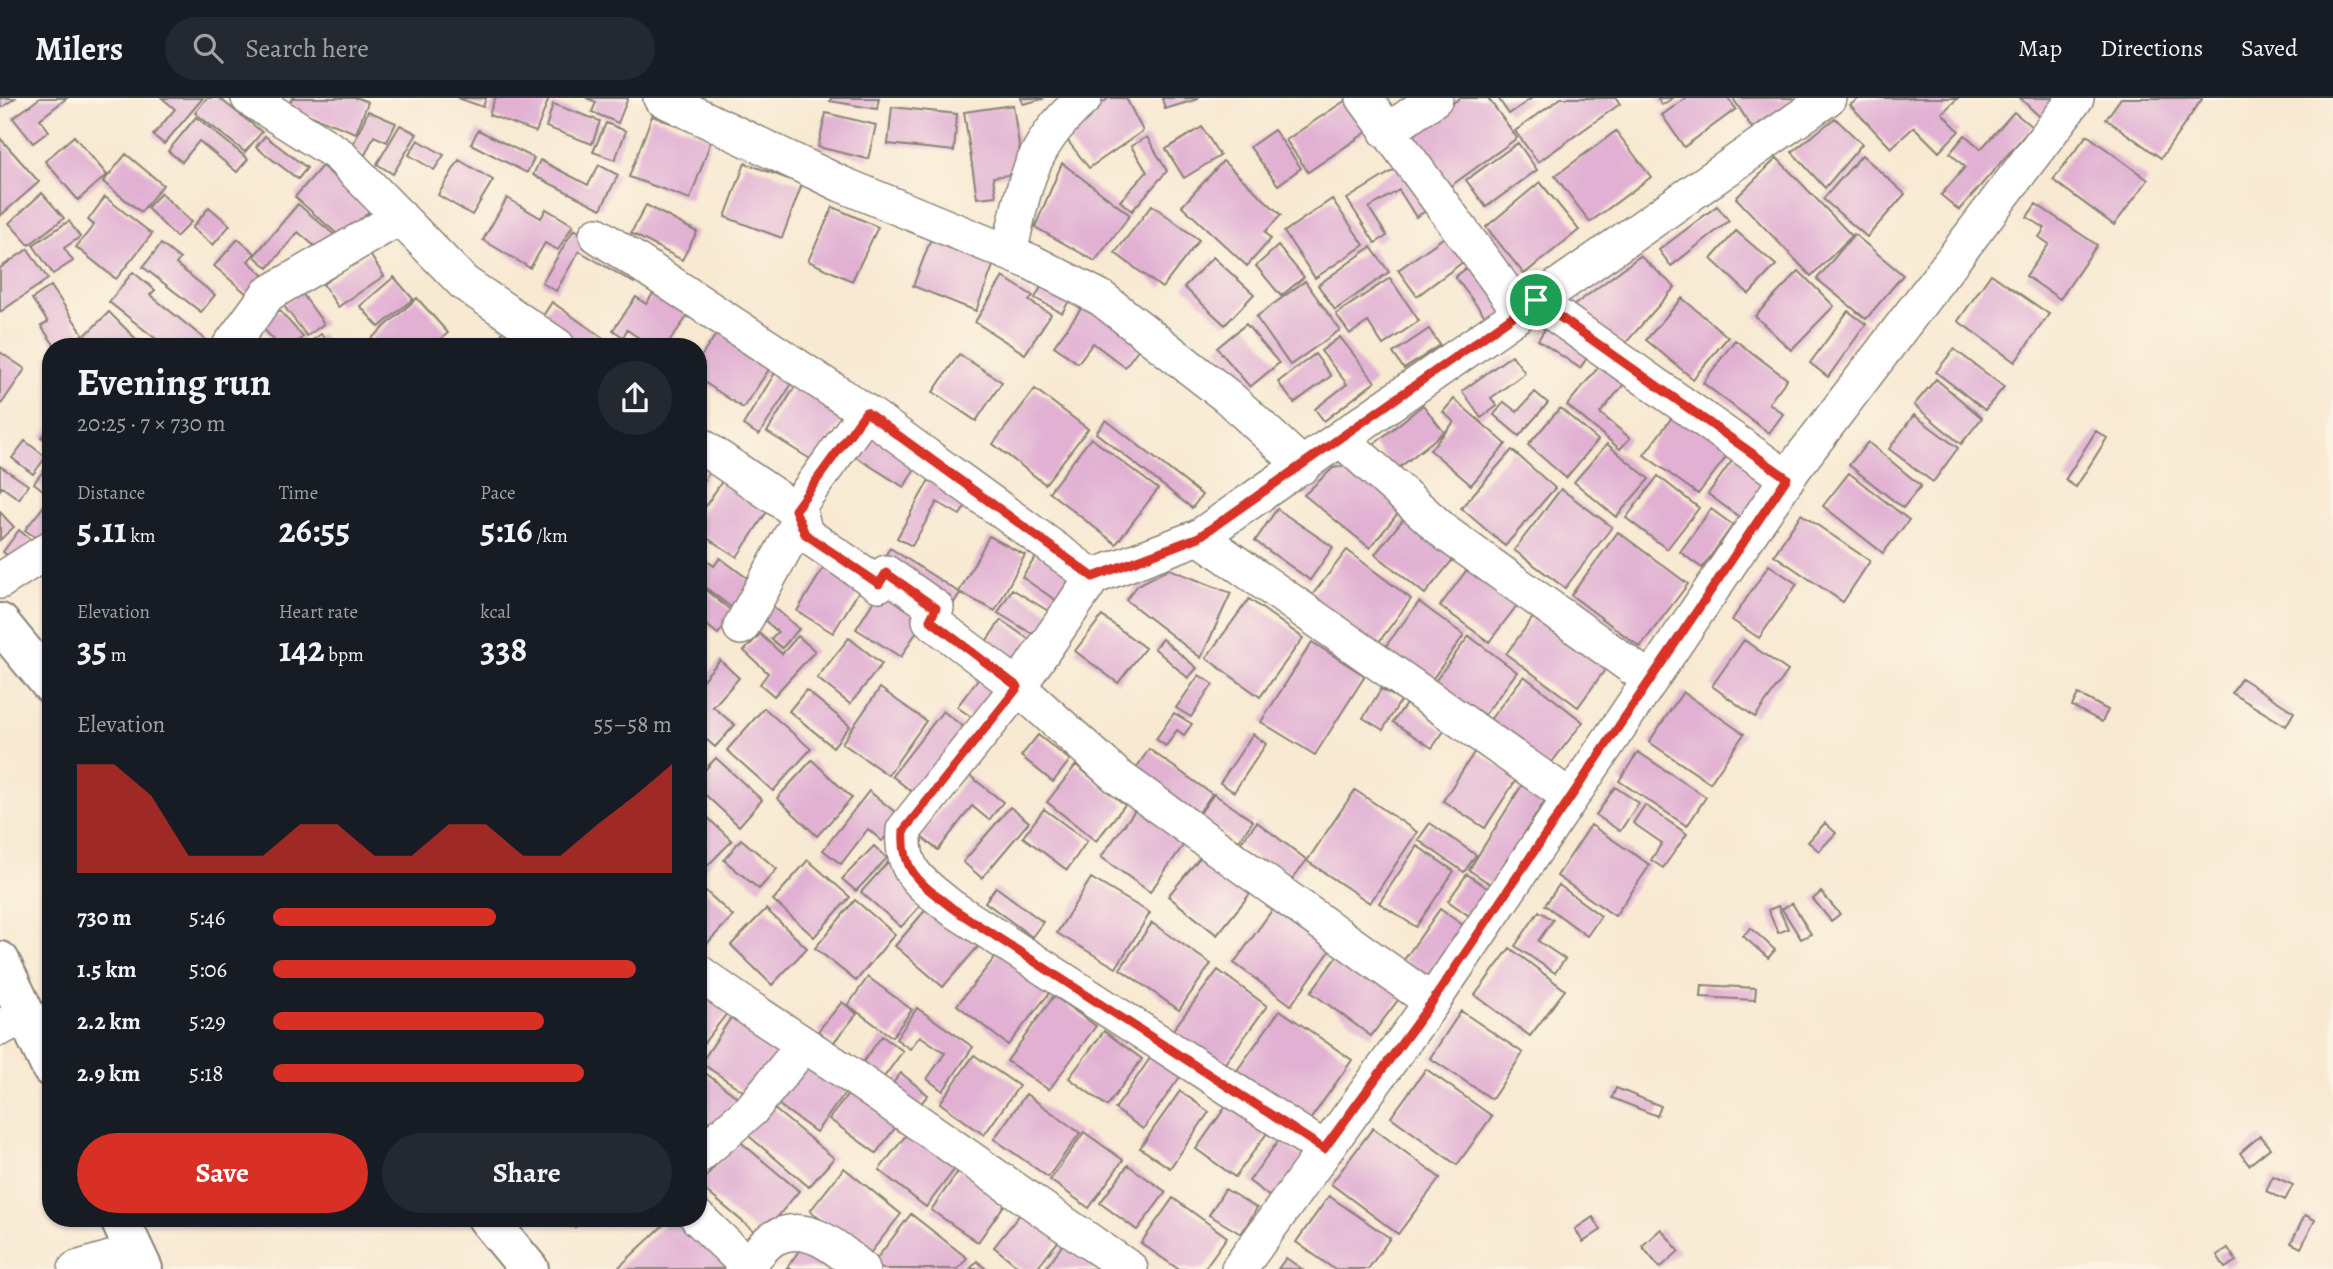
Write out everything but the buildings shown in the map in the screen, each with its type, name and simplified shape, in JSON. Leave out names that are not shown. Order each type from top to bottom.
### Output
[{"type":"highway","points":[[0,623],[42,674]]},
{"type":"highway","points":[[0,961],[13,1021],[42,1057]]},
{"type":"highway","points":[[123,1227],[139,1261]]},
{"type":"highway","points":[[494,1227],[529,1269]]},
{"type":"street","points":[[249,98],[338,154],[464,283],[544,338]]},
{"type":"street","points":[[661,98],[841,184],[1009,253],[1101,298],[1228,397],[1303,466]]},
{"type":"street","points":[[1009,253],[1027,178],[1041,144],[1064,115],[1083,98]]},
{"type":"street","points":[[1364,98],[1387,132],[1528,306],[1787,478]]},
{"type":"street","points":[[1387,132],[1435,98]]},
{"type":"street","points":[[1324,1149],[952,908],[912,875],[903,852],[904,830],[1018,687],[1093,577],[1199,537],[1828,98]]},
{"type":"street","points":[[1239,1269],[1432,1002],[1787,478],[2076,98]]},
{"type":"street","points":[[236,338],[268,293],[400,216]]},
{"type":"street","points":[[597,235],[866,412],[1093,577]]},
{"type":"street","points":[[741,627],[798,514],[866,412]]},
{"type":"street","points":[[1341,439],[1447,534],[1649,679]]},
{"type":"street","points":[[707,450],[798,514],[805,534],[879,584],[886,573],[924,598],[936,608],[930,620],[1018,687],[1117,776],[1432,1002]]},
{"type":"street","points":[[1199,537],[1570,797]]},
{"type":"street","points":[[0,581],[42,554]]},
{"type":"street","points":[[707,979],[742,1006],[1130,1269]]},
{"type":"street","points":[[707,1148],[751,1110],[803,1046]]},
{"type":"street","points":[[707,1227],[745,1267],[774,1238],[790,1234],[822,1237],[862,1269]]},
{"type":"street","points":[[76,1269],[139,1261]]},
{"type":"route","points":[[1536,300],[1787,478],[1432,1002],[1324,1149],[952,908],[912,875],[903,852],[904,830],[1018,687],[930,620],[936,608],[924,598],[886,573],[879,584],[805,534],[801,518],[795,510],[866,412],[1093,577],[1199,537],[1536,300]]}]
